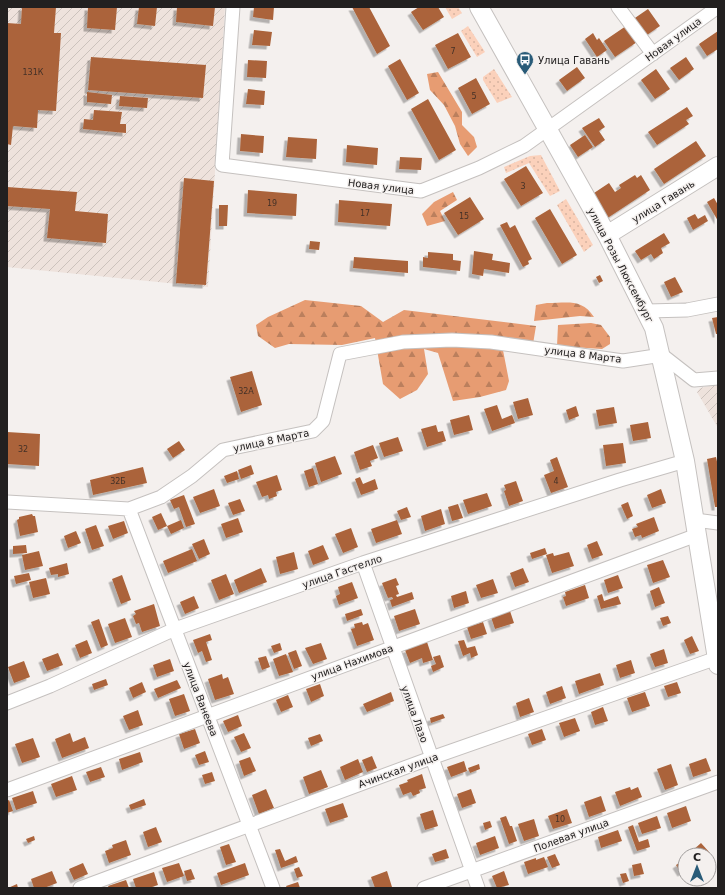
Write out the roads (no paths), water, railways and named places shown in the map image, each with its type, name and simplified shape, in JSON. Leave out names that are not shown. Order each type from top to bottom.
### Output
[{"type":"street","name":"Новая улица","points":[[233,7],[222,165],[421,191],[524,146],[718,7]]},
{"type":"street","name":"улица Розы Люксембург","points":[[479,7],[607,235],[647,311],[654,328],[662,355],[685,461],[717,662]]},
{"type":"street","points":[[618,7],[653,54]]},
{"type":"street","name":"улица Гавань","points":[[607,235],[718,166]]},
{"type":"street","points":[[647,311],[687,310],[718,304]]},
{"type":"street","name":"улица 8 Марта","points":[[7,502],[129,509],[161,497],[192,476],[223,450],[313,432],[323,421],[340,354],[403,342],[452,340],[491,342],[622,360],[662,355]]},
{"type":"street","points":[[662,355],[694,380],[718,378]]},
{"type":"street","name":"улица Гастелло","points":[[7,703],[50,686],[175,629],[363,563],[620,480],[685,461]]},
{"type":"street","name":"улица Ванеева","points":[[129,509],[273,888]]},
{"type":"street","points":[[696,528],[718,523]]},
{"type":"street","name":"улица Нахимова","points":[[7,790],[392,648],[696,528]]},
{"type":"street","name":"улица Лазо","points":[[363,563],[478,888]]},
{"type":"street","name":"Ачинская улица","points":[[80,888],[249,824],[431,758],[717,662]]},
{"type":"street","name":"Полевая улица","points":[[424,888],[718,782]]},
{"type":"place","name":"Улица Гавань","points":[[525,75]]}]
